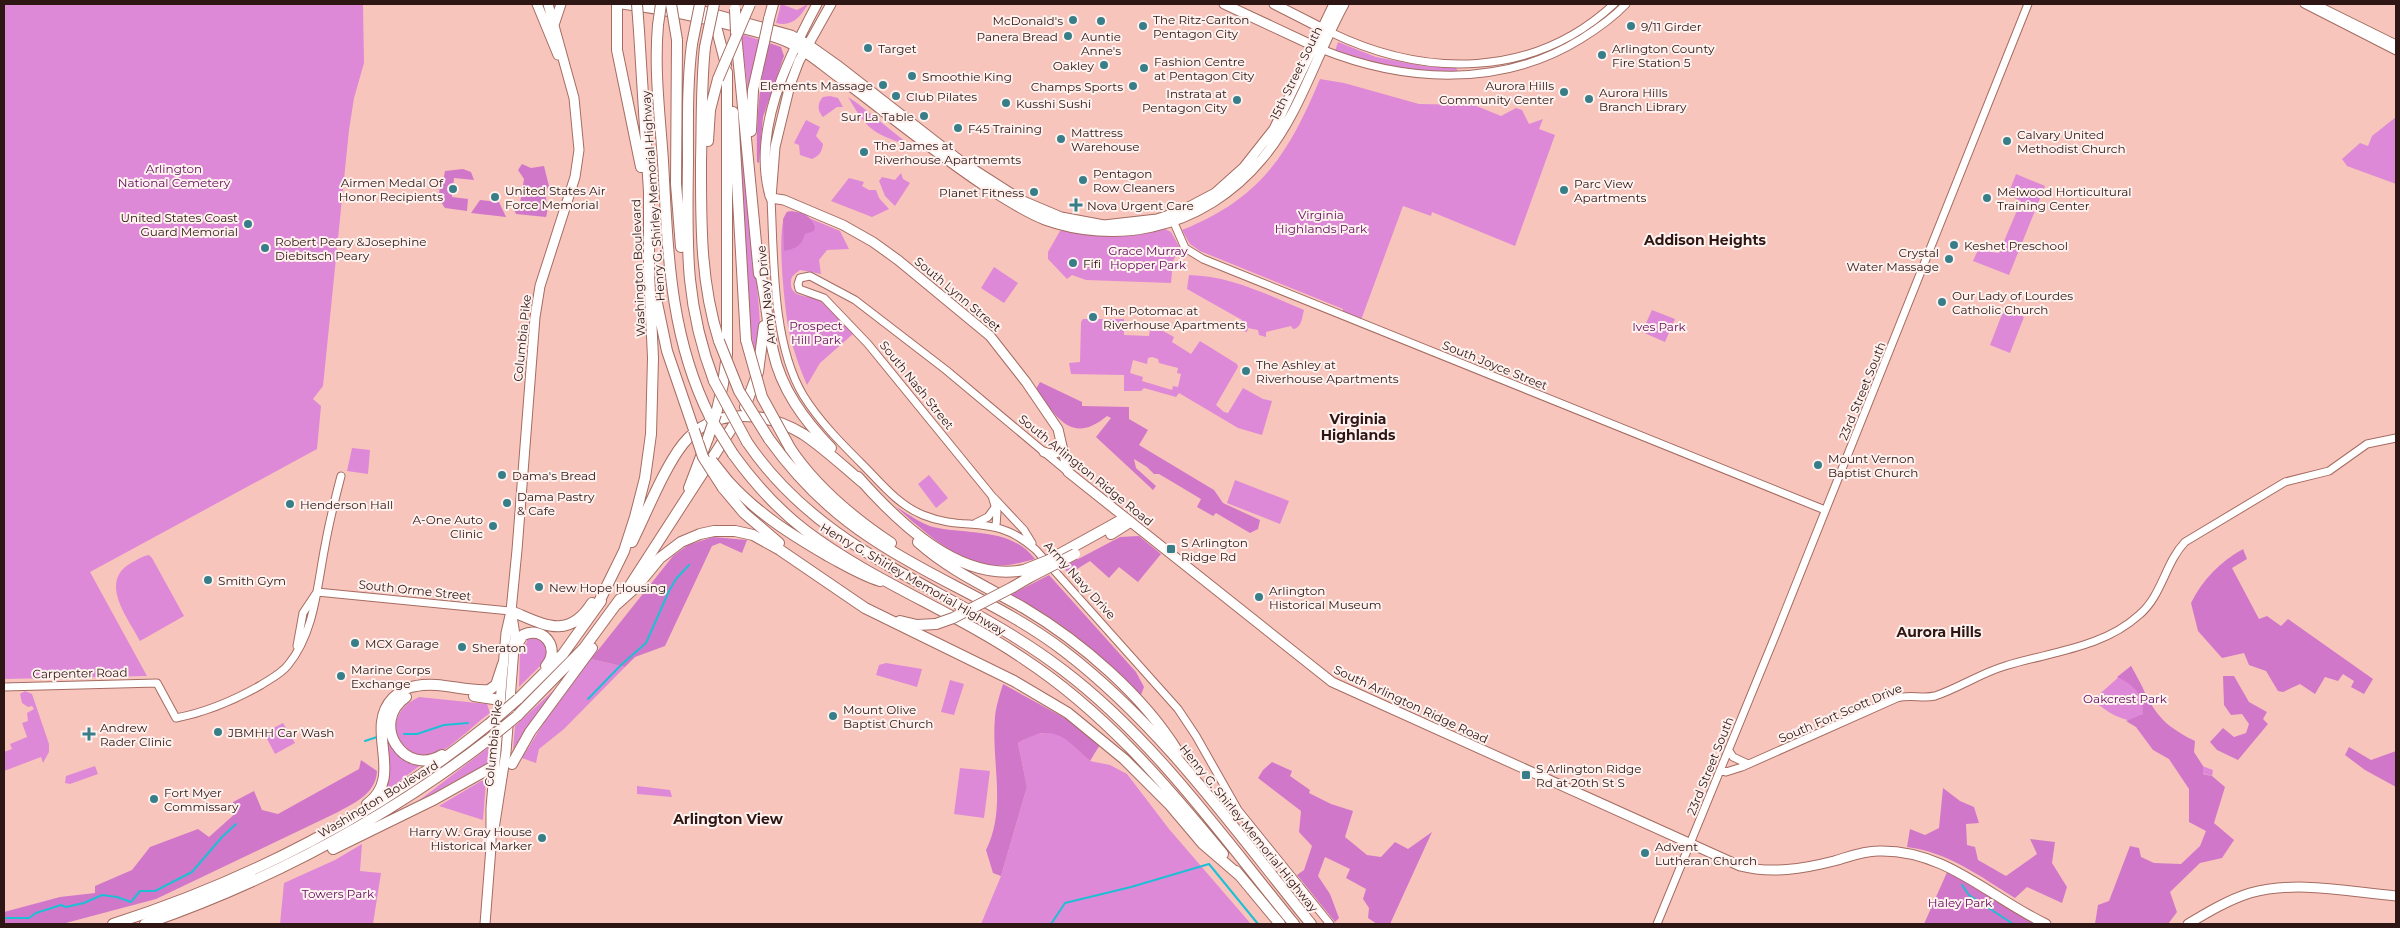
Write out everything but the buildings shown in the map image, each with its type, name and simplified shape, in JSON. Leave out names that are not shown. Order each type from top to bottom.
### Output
[{"type":"highway","points":[[618,4],[616,29],[619,59],[637,141],[648,220]]},
{"type":"highway","name":"Washington Boulevard","points":[[631,529],[645,478],[651,425],[654,358],[637,4]]},
{"type":"highway","name":"Henry G. Shirley Memorial Highway","points":[[660,4],[657,41],[668,252],[674,306],[687,363],[733,454],[761,489],[805,530],[841,554],[1026,660],[1073,695],[1113,730],[1166,785],[1280,924]]},
{"type":"highway","points":[[671,4],[677,40],[677,200],[682,268],[691,297],[700,340],[714,381],[747,442],[784,488],[829,528],[860,549],[1031,647],[1079,682],[1133,732],[1178,782],[1294,924]]},
{"type":"highway","points":[[691,297],[687,238],[688,88],[692,44],[700,4]]},
{"type":"highway","points":[[704,4],[717,30],[727,72],[734,133],[746,340],[762,397],[790,448],[819,483],[855,518],[891,543],[938,570],[970,592]]},
{"type":"highway","name":"Henry G. Shirley Memorial Highway","points":[[714,4],[706,47],[702,92],[701,212],[704,279],[719,341],[739,391],[768,439],[805,483],[847,521],[890,550],[970,592],[1023,623],[1061,649],[1135,706],[1170,739],[1195,781],[1311,924]]},
{"type":"highway","points":[[701,212],[707,173],[710,110],[718,78],[750,4]]},
{"type":"highway","points":[[752,202],[752,100],[773,4]]},
{"type":"highway","points":[[675,519],[745,407],[756,381],[763,344],[759,268],[735,6]]},
{"type":"highway","points":[[675,519],[708,438],[723,384],[727,354],[727,72]]},
{"type":"highway","points":[[649,240],[661,327],[686,410],[694,430],[725,484],[753,521],[805,563],[820,578]]},
{"type":"highway","points":[[759,268],[766,293],[773,352],[786,389],[810,426],[911,535],[935,556],[1059,631],[1103,667],[1135,706]]},
{"type":"highway","points":[[598,606],[681,446],[698,430],[717,419],[733,415],[749,416],[789,427],[814,442],[862,482]]},
{"type":"highway","points":[[725,484],[787,532],[864,576],[909,592]]},
{"type":"highway","points":[[885,506],[925,540],[968,565],[995,572],[1027,573]]},
{"type":"highway","name":"Washington Boulevard","points":[[145,924],[246,885],[294,862],[376,817],[424,787],[488,740],[517,716],[571,663],[604,623],[675,519]]},
{"type":"highway","points":[[857,604],[905,622],[923,625],[936,624],[953,618],[1012,587],[1027,573],[1073,551],[1128,520]]},
{"type":"highway","points":[[511,611],[548,626],[562,626],[578,620],[594,602],[631,529]]},
{"type":"highway","points":[[598,606],[624,551],[631,529]]},
{"type":"highway","points":[[617,604],[638,586],[660,558],[675,546],[694,536],[714,531],[735,531],[753,535],[780,550],[857,604],[1035,692],[1061,708],[1116,751],[1170,805],[1203,844],[1239,875]]},
{"type":"highway","name":"Washington Boulevard","points":[[113,924],[164,907],[226,882],[324,834],[416,778],[489,724],[518,699],[563,654],[598,606]]},
{"type":"highway","points":[[246,885],[283,872],[323,854],[504,765],[595,644],[604,623]]},
{"type":"highway","points":[[514,649],[521,637],[534,632],[548,640],[553,651],[550,662],[518,699]]},
{"type":"highway","points":[[324,834],[371,801],[381,788],[386,768],[382,722],[386,709],[393,698],[404,690],[421,685],[489,690],[496,685],[503,664]]},
{"type":"highway","points":[[489,724],[439,757],[427,760],[414,759],[401,752],[395,744],[390,730],[390,720],[395,707],[405,697],[417,692],[500,700]]},
{"type":"main road","name":"Columbia Pike","points":[[537,4],[566,74]]},
{"type":"main road","name":"Columbia Pike","points":[[491,847],[490,822],[504,765],[500,700],[506,633],[511,611],[537,303],[540,286],[572,187],[579,150],[576,107],[548,4]]},
{"type":"main road","points":[[554,25],[561,4]]},
{"type":"main road","points":[[622,4],[687,14],[797,42]]},
{"type":"main road","points":[[678,4],[767,26],[797,42],[938,154],[1035,216],[1072,228],[1103,231],[1139,230],[1172,218]]},
{"type":"main road","name":"Army Navy Drive","points":[[771,198],[766,178],[769,129],[780,82],[816,4]]},
{"type":"main road","name":"Army Navy Drive","points":[[771,198],[779,130],[790,85],[806,49],[831,4]]},
{"type":"main road","points":[[1225,4],[1321,49]]},
{"type":"main road","points":[[1274,4],[1326,30]]},
{"type":"main road","name":"15th Street South","points":[[1172,218],[1219,198],[1261,160],[1294,112],[1321,49],[1334,4]]},
{"type":"main road","name":"15th Street South","points":[[1172,218],[1215,192],[1257,153],[1278,121],[1312,45],[1326,30],[1344,4]]},
{"type":"main road","name":"South Lynn Street","points":[[771,198],[785,200],[859,233],[898,260],[990,336],[1006,355],[1058,429],[1068,472]]},
{"type":"main road","points":[[1044,452],[1056,453],[1061,442]]},
{"type":"main road","name":"South Arlington Ridge Road","points":[[1068,472],[1332,682],[1740,866],[1760,870],[1793,869],[1878,851],[1928,857],[1961,872],[2046,924]]},
{"type":"main road","name":"Columbia Pike","points":[[485,924],[491,847],[504,765],[514,649],[515,635],[511,611]]},
{"type":"main road","points":[[2188,924],[2227,902],[2250,893],[2273,889],[2307,888],[2396,896]]},
{"type":"street","points":[[1326,30],[1375,51],[1406,60],[1444,65],[1482,64],[1518,56],[1562,39],[1587,25],[1614,4]]},
{"type":"street","points":[[1321,49],[1372,67],[1401,73],[1447,76],[1491,72],[1525,64],[1567,47],[1607,21],[1626,4]]},
{"type":"street","name":"23rd Street South","points":[[1657,924],[1729,751],[2028,4]]},
{"type":"street","points":[[2304,4],[2396,51]]},
{"type":"street","points":[[2315,4],[2396,44]]},
{"type":"street","name":"Army Navy Drive","points":[[771,198],[782,340],[789,364],[802,394],[817,416],[842,444],[903,504],[922,515],[934,519],[996,526],[1018,535],[1036,550],[1178,709],[1196,736],[1238,810],[1330,924]]},
{"type":"street","name":"South Joyce Street","points":[[1172,218],[1186,248],[1208,262],[1825,510]]},
{"type":"street","name":"South Arlington Ridge Road","points":[[800,278],[810,276],[855,300],[946,370],[1068,472]]},
{"type":"street","name":"South Nash Street","points":[[800,278],[799,289],[824,298],[868,344],[992,496],[996,506],[996,526]]},
{"type":"street","name":"South Fort Scott Drive","points":[[1721,770],[1726,772],[1748,764],[1897,698],[1905,696],[1935,696],[2003,666],[2067,651],[2106,636],[2135,619],[2153,601],[2176,552],[2185,542],[2285,482],[2329,471],[2367,444],[2396,438]]},
{"type":"street","points":[[317,592],[341,476]]},
{"type":"street","points":[[992,496],[1024,530],[1036,550]]},
{"type":"street","points":[[976,524],[988,517],[996,506]]},
{"type":"street","name":"South Orme Street","points":[[317,592],[511,611]]},
{"type":"street","name":"Carpenter Road","points":[[4,686],[157,683],[176,718],[202,713],[233,701],[282,671],[295,654],[303,613],[317,592]]},
{"type":"street","points":[[1729,751],[1733,757],[1748,764]]},
{"type":"green space","name":"Arlington National Cemetery","points":[[4,4],[363,4],[364,63],[354,98],[349,130],[323,386],[313,399],[321,406],[317,449],[90,572],[147,676],[4,679]]},
{"type":"green space","points":[[781,4],[797,10],[808,4],[795,20],[782,24],[776,23]]},
{"type":"green space","points":[[741,34],[760,40],[748,91]]},
{"type":"green space","points":[[1338,42],[1376,57],[1423,66],[1456,68],[1458,71],[1430,74],[1379,64],[1335,51]]},
{"type":"green space","points":[[769,43],[781,47],[784,56],[763,117],[759,163],[757,162],[757,147],[759,102]]},
{"type":"green space","name":"Virginia Highlands Park","points":[[1320,79],[1344,83],[1419,104],[1474,105],[1501,116],[1516,108],[1522,110],[1529,124],[1543,119],[1539,129],[1555,135],[1515,246],[1432,212],[1431,216],[1403,206],[1361,320],[1342,313],[1343,309],[1200,251],[1190,244],[1182,230],[1232,204],[1269,171],[1296,130]]},
{"type":"green space","points":[[823,97],[838,98],[843,107],[837,107],[823,117],[819,109],[820,102]]},
{"type":"green space","points":[[848,97],[912,147],[881,135],[867,125]]},
{"type":"green space","points":[[741,115],[760,324],[756,362],[751,332],[743,239],[739,116]]},
{"type":"green space","points":[[2396,117],[2396,184],[2347,166],[2342,159],[2360,143],[2368,146],[2372,136]]},
{"type":"green space","points":[[806,120],[820,127],[816,136],[823,144],[820,153],[812,159],[800,155],[799,145],[794,143]]},
{"type":"green space","points":[[522,164],[531,168],[544,166],[549,186],[546,194],[546,217],[516,214],[511,203],[520,203],[524,179],[518,170]]},
{"type":"green space","points":[[463,169],[471,172],[474,180],[454,178],[452,197],[468,199],[467,211],[445,208],[439,194],[440,182],[443,182],[445,171]]},
{"type":"green space","points":[[901,173],[903,179],[910,183],[895,206],[885,196],[879,181],[882,177],[895,180]]},
{"type":"green space","points":[[2016,174],[2045,186],[2009,275],[1973,261],[1978,250],[1999,253],[2021,201],[2008,195]]},
{"type":"green space","points":[[849,178],[864,182],[862,186],[869,190],[876,190],[879,198],[889,209],[872,217],[831,201]]},
{"type":"green space","points":[[480,200],[499,202],[506,217],[471,213]]},
{"type":"green space","name":"Prospect Hill Park","points":[[792,211],[840,231],[849,249],[827,250],[819,260],[821,274],[800,270],[791,279],[793,291],[801,296],[820,301],[853,334],[820,363],[807,385],[790,334],[783,285],[781,249],[783,220],[787,212]]},
{"type":"green space","points":[[787,212],[796,212],[808,216],[815,227],[814,231],[805,234],[802,242],[797,246],[784,251],[783,219]]},
{"type":"green space","name":"Grace Murray Hopper Park","points":[[1165,229],[1171,232],[1180,248],[1173,261],[1171,283],[1086,280],[1072,275],[1067,279],[1048,259],[1048,252],[1060,231],[1153,231]]},
{"type":"green space","points":[[994,267],[1018,283],[1004,303],[981,288]]},
{"type":"green space","points":[[1189,275],[1233,282],[1276,298],[1304,310],[1301,322],[1298,327],[1293,329],[1291,326],[1266,332],[1266,337],[1259,335],[1258,330],[1248,328],[1247,332],[1243,331],[1240,325],[1242,320],[1187,289]]},
{"type":"green space","points":[[2004,309],[2024,317],[2010,353],[1990,345]]},
{"type":"green space","name":"Ives Park","points":[[1652,310],[1675,319],[1665,342],[1642,332]]},
{"type":"green space","points":[[1083,319],[1124,319],[1124,335],[1149,336],[1150,330],[1163,331],[1174,337],[1172,342],[1191,354],[1200,341],[1237,364],[1238,367],[1216,405],[1228,413],[1243,388],[1263,399],[1272,401],[1262,435],[1238,428],[1179,393],[1176,397],[1144,388],[1141,391],[1124,391],[1124,375],[1071,374],[1069,363],[1080,362],[1081,322]],"holes":[[[1148,358],[1158,359],[1159,363],[1178,368],[1177,373],[1181,374],[1178,387],[1173,386],[1172,390],[1142,381],[1143,377],[1130,373],[1133,360],[1147,364]]]},
{"type":"green space","points":[[1040,382],[1082,402],[1082,406],[1129,407],[1129,419],[1148,430],[1139,445],[1214,490],[1223,503],[1260,520],[1258,529],[1250,533],[1216,513],[1213,516],[1197,507],[1201,499],[1159,474],[1154,474],[1134,459],[1136,468],[1156,486],[1153,490],[1096,437],[1111,418],[1107,416],[1094,425],[1084,428],[1074,428],[1066,424],[1050,409],[1036,389]]},
{"type":"green space","points":[[352,448],[370,450],[368,474],[347,471]]},
{"type":"green space","points":[[929,475],[948,498],[936,508],[918,484]]},
{"type":"green space","points":[[1235,480],[1289,501],[1280,524],[1227,503]]},
{"type":"green space","points":[[895,506],[933,527],[1001,537],[1025,549],[1035,559],[993,566],[966,559],[940,544]]},
{"type":"green space","points":[[1139,536],[1161,554],[1138,582],[1119,567],[1109,578],[1090,561],[1069,574],[1063,567],[1120,537]]},
{"type":"green space","points":[[713,537],[747,540],[742,553],[720,543],[712,546],[665,646],[635,657],[625,667],[591,659],[673,556],[688,545]]},
{"type":"green space","points":[[2243,549],[2247,559],[2232,568],[2259,619],[2267,616],[2281,626],[2288,619],[2373,679],[2364,694],[2351,687],[2354,681],[2343,674],[2338,681],[2325,677],[2315,694],[2300,684],[2283,692],[2278,691],[2266,671],[2249,665],[2244,653],[2222,658],[2198,631],[2191,603],[2201,586],[2213,572]]},
{"type":"green space","points":[[149,555],[184,616],[140,641],[123,611],[116,590],[117,580],[121,571],[131,563]]},
{"type":"green space","points":[[1049,575],[1136,672],[1144,687],[1141,695],[1080,640],[1048,617],[1010,595]]},
{"type":"green space","points":[[535,637],[542,640],[549,649],[546,660],[519,687],[520,652],[527,639]]},
{"type":"green space","points":[[591,659],[625,667],[564,729],[539,749],[536,763],[522,758],[543,724]]},
{"type":"green space","points":[[886,663],[922,669],[917,687],[876,675],[879,665]]},
{"type":"green space","name":"Oakcrest Park","points":[[2131,666],[2143,688],[2146,707],[2194,763],[2213,770],[2212,776],[2187,768],[2170,758],[2157,745],[2141,723],[2116,716],[2093,700]]},
{"type":"green space","points":[[2131,666],[2155,710],[2170,726],[2195,741],[2194,752],[2203,766],[2203,774],[2212,776],[2225,787],[2214,823],[2234,840],[2222,858],[2200,863],[2170,892],[2177,912],[2168,924],[2095,924],[2098,905],[2109,901],[2130,846],[2139,848],[2141,857],[2154,863],[2181,864],[2200,846],[2206,831],[2189,822],[2189,789],[2169,759],[2153,750],[2136,727],[2126,721],[2143,714],[2143,707],[2136,691],[2128,683],[2117,677]]},
{"type":"green space","points":[[2223,676],[2234,676],[2249,702],[2267,712],[2263,719],[2268,724],[2238,760],[2217,750],[2210,742],[2223,728],[2234,737],[2246,733],[2249,724],[2242,714],[2231,715],[2224,705]]},
{"type":"green space","points":[[950,680],[964,684],[954,715],[941,712]]},
{"type":"green space","points":[[1003,684],[1072,722],[1101,743],[1090,761],[1065,739],[1049,733],[1030,737],[1018,743],[1027,787],[1001,876],[993,873],[986,850],[996,818],[997,785],[994,734],[997,704]]},
{"type":"green space","points":[[556,690],[513,749],[515,726]]},
{"type":"green space","points":[[25,691],[32,694],[49,744],[49,752],[43,763],[41,757],[4,771],[4,752],[12,749],[10,744],[27,737],[22,723],[28,721],[27,713],[34,709],[32,706],[28,707],[22,703],[20,694]]},
{"type":"green space","points":[[419,697],[487,704],[490,713],[457,741],[438,753],[424,755],[413,753],[404,746],[398,737],[396,727],[398,716],[406,705]]},
{"type":"green space","points":[[283,723],[295,743],[275,754],[264,733]]},
{"type":"green space","points":[[388,731],[422,764],[385,792],[384,739]]},
{"type":"green space","points":[[1053,732],[1070,742],[1090,761],[1110,765],[1127,774],[1169,829],[1251,924],[981,924],[1001,876],[1027,787],[1018,743],[1031,735]]},
{"type":"green space","points":[[489,747],[487,764],[417,802]]},
{"type":"green space","points":[[2349,747],[2371,760],[2396,751],[2396,787],[2365,770],[2345,755]]},
{"type":"green space","points":[[361,760],[377,771],[373,786],[363,797],[336,813],[156,899],[62,924],[4,924],[4,912],[60,897],[95,893],[95,886],[132,870],[150,847],[198,829],[209,837],[237,812],[233,802],[254,791],[262,810],[278,814],[359,769]]},
{"type":"green space","points":[[1272,762],[1292,771],[1290,776],[1310,790],[1309,793],[1331,804],[1353,811],[1345,837],[1367,855],[1381,857],[1395,842],[1408,849],[1432,832],[1390,924],[1377,924],[1368,918],[1369,908],[1363,899],[1366,889],[1346,878],[1350,869],[1325,857],[1318,876],[1330,894],[1339,918],[1335,922],[1297,875],[1304,870],[1312,846],[1299,832],[1301,811],[1258,778],[1263,770]]},
{"type":"green space","points":[[95,766],[98,774],[70,784],[65,783],[66,776]]},
{"type":"green space","points":[[960,768],[990,771],[984,818],[954,814]]},
{"type":"green space","points":[[481,781],[486,781],[483,820],[439,806]]},
{"type":"green space","points":[[637,786],[670,790],[672,797],[637,794]]},
{"type":"green space","points":[[1943,788],[1960,801],[1974,807],[1979,823],[1966,824],[1967,845],[1975,847],[1978,860],[2006,876],[2037,854],[2030,839],[2055,842],[2052,863],[2067,887],[2062,903],[2027,887],[2015,898],[1964,866],[1936,854],[1907,847],[1910,829],[1925,835],[1939,828]]},
{"type":"green space","name":"Towers Park","points":[[362,844],[360,871],[381,873],[373,924],[280,924],[284,883],[335,860]]},
{"type":"green space","name":"Haley Park","points":[[1948,870],[2035,924],[1924,924]]},
{"type":"waterway","points":[[588,699],[621,665],[646,643],[669,591],[676,579],[689,565]]},
{"type":"waterway","points":[[404,734],[417,734],[444,725],[468,723]]},
{"type":"waterway","points":[[365,741],[377,737]]},
{"type":"waterway","points":[[4,918],[29,918],[36,913],[61,905],[66,907],[84,903],[102,895],[117,897],[131,902],[140,891],[155,891],[192,872],[222,837],[236,824]]},
{"type":"waterway","points":[[1051,924],[1065,903],[1131,887],[1209,864],[1258,924]]},
{"type":"waterway","points":[[1962,885],[1969,895],[2013,924]]},
{"type":"place","name":"McDonald's","points":[[1073,20]]},
{"type":"place","name":"Auntie Anne's","points":[[1101,21]]},
{"type":"place","name":"The Ritz-Carlton Pentagon City","points":[[1143,26]]},
{"type":"place","name":"9/11 Girder","points":[[1631,26]]},
{"type":"place","name":"Panera Bread","points":[[1068,36]]},
{"type":"place","name":"Target","points":[[868,48]]},
{"type":"place","name":"Arlington County Fire Station 5","points":[[1602,55]]},
{"type":"place","name":"Oakley","points":[[1104,65]]},
{"type":"place","name":"Fashion Centre at Pentagon City","points":[[1144,68]]},
{"type":"place","name":"Smoothie King","points":[[912,76]]},
{"type":"place","name":"Elements Massage","points":[[883,85]]},
{"type":"place","name":"Champs Sports","points":[[1133,86]]},
{"type":"place","name":"Aurora Hills Community Center","points":[[1564,92]]},
{"type":"place","name":"Club Pilates","points":[[896,96]]},
{"type":"place","name":"Aurora Hills Branch Library","points":[[1589,99]]},
{"type":"place","name":"Instrata at Pentagon City","points":[[1237,100]]},
{"type":"place","name":"Kusshi Sushi","points":[[1006,103]]},
{"type":"place","name":"Sur La Table","points":[[924,116]]},
{"type":"place","name":"F45 Training","points":[[958,128]]},
{"type":"place","name":"Mattress Warehouse","points":[[1061,139]]},
{"type":"place","name":"Calvary United Methodist Church","points":[[2007,141]]},
{"type":"place","name":"The James at Riverhouse Apartmemts","points":[[864,152]]},
{"type":"place","name":"Pentagon Row Cleaners","points":[[1083,180]]},
{"type":"place","name":"Airmen Medal Of Honor Recipients","points":[[453,189]]},
{"type":"place","name":"Parc View Apartments","points":[[1564,190]]},
{"type":"place","name":"Planet Fitness","points":[[1034,192]]},
{"type":"place","name":"United States Air Force Memorial","points":[[495,197]]},
{"type":"place","name":"Melwood Horticultural Training Center","points":[[1987,198]]},
{"type":"place","name":"Nova Urgent Care","points":[[1076,205]]},
{"type":"place","name":"United States Coast Guard Memorial","points":[[248,224]]},
{"type":"place","name":"Keshet Preschool","points":[[1954,245]]},
{"type":"place","name":"Robert Peary &Josephine Diebitsch Peary","points":[[265,248]]},
{"type":"place","name":"Crystal Water Massage","points":[[1949,259]]},
{"type":"place","name":"Fifi","points":[[1073,263]]},
{"type":"place","name":"Our Lady of Lourdes Catholic Church","points":[[1942,302]]},
{"type":"place","name":"The Potomac at Riverhouse Apartments","points":[[1093,317]]},
{"type":"place","name":"The Ashley at Riverhouse Apartments","points":[[1246,371]]},
{"type":"place","name":"Mount Vernon Baptist Church","points":[[1818,465]]},
{"type":"place","name":"Dama's Bread","points":[[502,475]]},
{"type":"place","name":"Dama Pastry & Cafe","points":[[507,503]]},
{"type":"place","name":"Henderson Hall","points":[[290,504]]},
{"type":"place","name":"A-One Auto Clinic","points":[[493,526]]},
{"type":"place","name":"S Arlington Ridge Rd","points":[[1171,549]]},
{"type":"place","name":"Smith Gym","points":[[208,580]]},
{"type":"place","name":"New Hope Housing","points":[[539,587]]},
{"type":"place","name":"Arlington Historical Museum","points":[[1259,597]]},
{"type":"place","name":"MCX Garage","points":[[355,643]]},
{"type":"place","name":"Sheraton","points":[[462,647]]},
{"type":"place","name":"Marine Corps Exchange","points":[[341,676]]},
{"type":"place","name":"Mount Olive Baptist Church","points":[[833,716]]},
{"type":"place","name":"JBMHH Car Wash","points":[[218,732]]},
{"type":"place","name":"Andrew Rader Clinic","points":[[89,734]]},
{"type":"place","name":"S Arlington Ridge Rd at 20th St S","points":[[1526,775]]},
{"type":"place","name":"Fort Myer Commissary","points":[[154,799]]},
{"type":"place","name":"Harry W. Gray House Historical Marker","points":[[542,838]]},
{"type":"place","name":"Advent Lutheran Church","points":[[1645,853]]},
{"type":"district","name":"Addison Heights","points":[[1705,240]]},
{"type":"district","name":"Virginia Highlands","points":[[1358,428]]},
{"type":"district","name":"Aurora Hills","points":[[1939,632]]},
{"type":"district","name":"Arlington View","points":[[728,819]]}]
